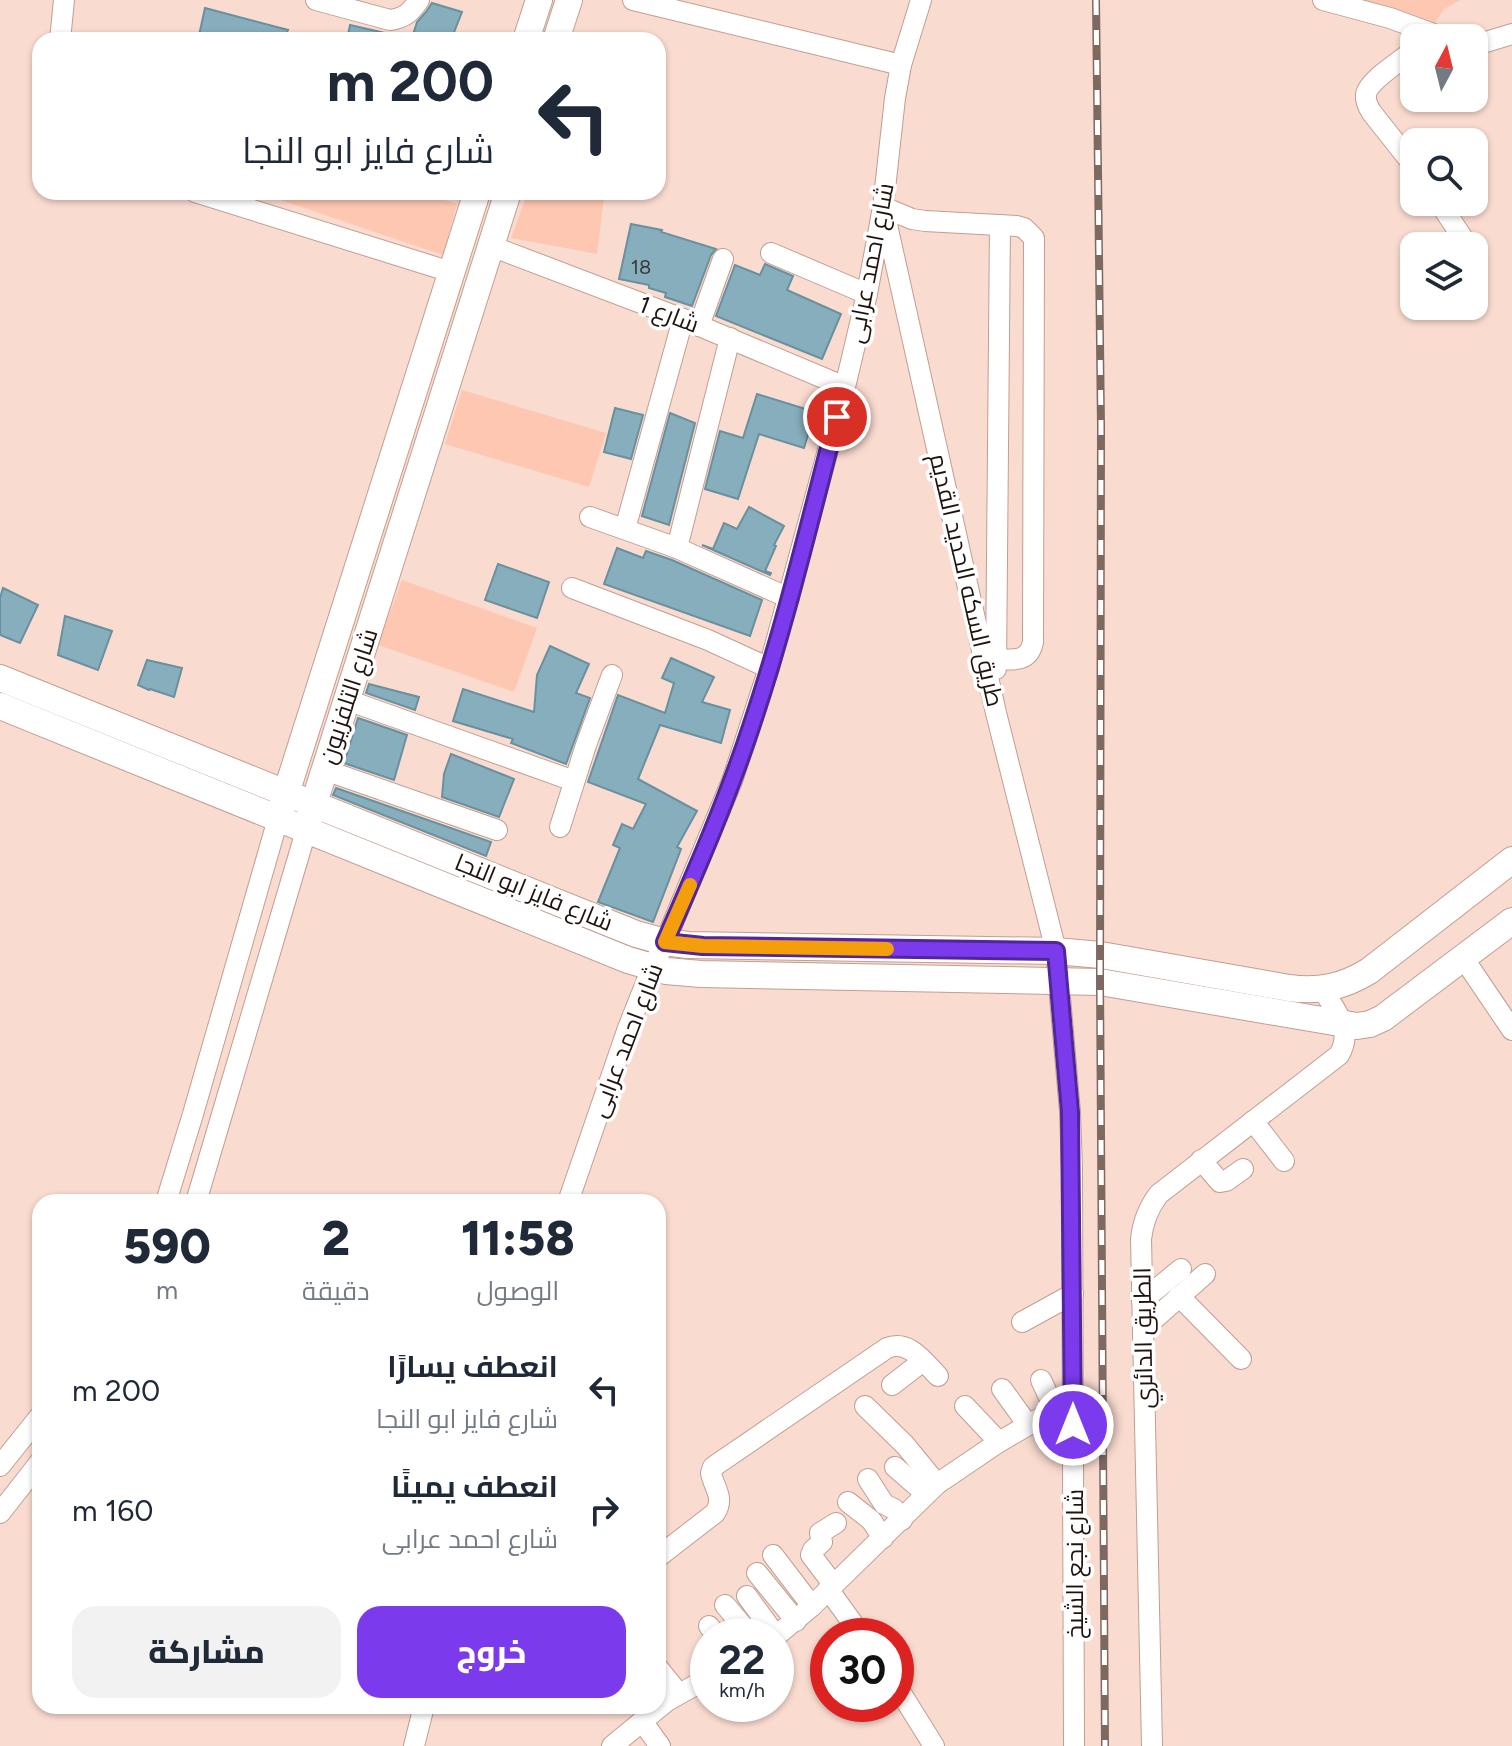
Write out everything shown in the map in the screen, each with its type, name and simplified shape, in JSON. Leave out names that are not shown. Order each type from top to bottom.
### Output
[{"type":"main road","points":[[529,32],[539,0]]},
{"type":"main road","points":[[559,32],[569,0]]},
{"type":"main road","name":"شارع التلفزيون","points":[[278,819],[474,200]]},
{"type":"main road","name":"شارع التلفزيون","points":[[306,831],[505,200]]},
{"type":"main road","name":"شارع فايز ابو النجا","points":[[0,678],[636,934],[665,942],[719,946],[1056,951],[1101,955],[1289,988],[1323,990]]},
{"type":"main road","name":"شارع فايز ابو النجا","points":[[0,706],[652,968],[684,974],[1100,982],[1343,1025]]},
{"type":"main road","points":[[1323,990],[1355,980],[1369,971],[1512,860]]},
{"type":"main road","points":[[1343,1025],[1370,1024],[1383,1018],[1512,921]]},
{"type":"street","points":[[61,32],[64,0]]},
{"type":"street","points":[[316,0],[390,20],[409,13],[419,0]]},
{"type":"street","points":[[633,0],[901,65]]},
{"type":"street","name":"شارع احمد عرابى","points":[[571,1194],[616,1059],[732,781],[769,668],[867,294],[883,207],[901,65],[921,0]]},
{"type":"street","points":[[1323,0],[1405,24]]},
{"type":"street","points":[[1488,41],[1512,34]]},
{"type":"street","points":[[1400,61],[1370,86],[1366,95],[1367,105],[1400,148]]},
{"type":"street","points":[[221,200],[451,272]]},
{"type":"street","points":[[883,207],[925,221],[1024,228],[1030,232],[1035,244],[1033,647],[1027,656],[1018,660],[997,659]]},
{"type":"street","name":"طريق السكه الحديد القديم","points":[[883,207],[996,713],[1056,951]]},
{"type":"street","points":[[996,713],[1000,225]]},
{"type":"street","name":"شارع 1","points":[[491,246],[691,322],[845,387]]},
{"type":"street","points":[[771,253],[867,294]]},
{"type":"street","points":[[625,529],[691,322],[723,259]]},
{"type":"street","points":[[677,548],[730,338]]},
{"type":"street","points":[[590,517],[677,548],[789,598]]},
{"type":"street","points":[[572,588],[708,640],[769,668]]},
{"type":"street","points":[[560,827],[612,675]]},
{"type":"street","points":[[347,700],[574,781]]},
{"type":"street","points":[[325,770],[497,830]]},
{"type":"street","name":"شارع التلفزيون","points":[[168,1194],[278,819]]},
{"type":"street","name":"شارع التلفزيون","points":[[198,1194],[306,831]]},
{"type":"street","name":"شارع نجع الشيخ","points":[[1056,951],[1070,1112],[1073,1294],[1064,1404],[1074,1746]]},
{"type":"street","points":[[1464,959],[1512,1030]]},
{"type":"street","points":[[1323,990],[1343,1025]]},
{"type":"street","name":"الطريق الدائري","points":[[1152,1746],[1141,1239],[1146,1215],[1159,1194],[1339,1055],[1345,1045],[1343,1025]]},
{"type":"street","points":[[1253,1121],[1284,1161]]},
{"type":"street","points":[[1201,1160],[1220,1182],[1243,1169]]},
{"type":"street","points":[[1142,1301],[1181,1269]]},
{"type":"street","points":[[1143,1329],[1205,1274]]},
{"type":"street","points":[[1022,1322],[1073,1294]]},
{"type":"street","points":[[1179,1296],[1241,1359]]},
{"type":"street","points":[[666,1551],[719,1507],[720,1500],[711,1473],[713,1467],[887,1348],[894,1345],[908,1347],[938,1376]]},
{"type":"street","points":[[892,1385],[923,1361]]},
{"type":"street","points":[[757,1573],[796,1621],[932,1489],[999,1442],[1064,1404],[1041,1380]]},
{"type":"street","points":[[1002,1389],[1028,1425]]},
{"type":"street","points":[[965,1406],[999,1442]]},
{"type":"street","points":[[870,1418],[917,1458],[932,1489]]},
{"type":"street","points":[[0,1466],[32,1426]]},
{"type":"street","points":[[895,1467],[932,1489]]},
{"type":"street","points":[[0,1513],[32,1472]]},
{"type":"street","points":[[868,1479],[884,1504],[894,1509],[902,1520]]},
{"type":"street","points":[[848,1502],[871,1520],[883,1538]]},
{"type":"street","points":[[836,1523],[820,1533],[822,1542],[805,1545],[850,1618]]},
{"type":"street","points":[[773,1555],[812,1606]]},
{"type":"street","points":[[747,1596],[763,1618]]},
{"type":"street","points":[[725,1605],[736,1618]]},
{"type":"street","points":[[666,1678],[679,1694]]},
{"type":"street","points":[[666,1702],[690,1688]]},
{"type":"street","points":[[414,1746],[422,1714]]},
{"type":"street","points":[[612,1746],[651,1714]]},
{"type":"street","points":[[914,1714],[934,1746]]},
{"type":"street","points":[[642,1721],[660,1746]]},
{"type":"shaded area","points":[[1351,0],[1461,0],[1444,9],[1434,24]]},
{"type":"shaded area","points":[[281,200],[445,200],[457,204],[443,255]]},
{"type":"shaded area","points":[[525,200],[604,200],[597,254],[511,238]]},
{"type":"shaded area","points":[[462,390],[606,433],[589,487],[445,444]]},
{"type":"shaded area","points":[[402,580],[537,628],[514,692],[378,645]]},
{"type":"building","points":[[432,3],[462,12],[454,32],[414,32],[417,22]]},
{"type":"building","points":[[205,8],[288,30],[287,32],[200,32]]},
{"type":"building","points":[[350,25],[381,32],[349,32]]},
{"type":"building","points":[[631,224],[662,230],[716,249],[692,306],[665,297],[666,293],[649,288],[649,285],[619,279]]},
{"type":"building","points":[[765,264],[793,276],[787,290],[841,314],[822,359],[716,316],[735,265],[760,275]]},
{"type":"building","points":[[757,394],[815,412],[804,448],[759,434],[738,499],[705,489],[720,431],[743,438]]},
{"type":"building","points":[[615,408],[643,415],[631,459],[604,452]]},
{"type":"building","points":[[670,413],[695,423],[669,525],[642,516]]},
{"type":"building","points":[[749,507],[784,526],[765,571],[770,575],[702,545],[713,549],[724,523],[737,529]]},
{"type":"building","points":[[617,548],[643,558],[646,551],[672,560],[762,600],[750,636],[604,584]]},
{"type":"building","points":[[498,564],[549,582],[537,618],[485,600]]},
{"type":"building","points":[[3,588],[38,605],[20,643],[0,635]]},
{"type":"building","points":[[65,616],[112,631],[98,670],[58,655]]},
{"type":"building","points":[[550,646],[589,664],[576,693],[590,698],[566,764],[511,743],[513,739],[453,721],[463,689],[534,712],[537,675]]},
{"type":"building","points":[[671,658],[714,677],[702,702],[730,710],[721,743],[660,725],[638,779],[697,811],[677,847],[681,849],[653,922],[598,902],[620,848],[613,845],[622,824],[633,829],[646,804],[588,782],[618,695],[665,713],[674,683],[662,678]]},
{"type":"building","points":[[147,660],[182,668],[174,697],[138,685]]},
{"type":"building","points":[[369,684],[419,697],[415,710],[366,693]]},
{"type":"building","points":[[358,718],[407,735],[394,780],[344,763]]},
{"type":"building","points":[[451,754],[514,779],[499,817],[442,797],[444,774]]},
{"type":"building","points":[[336,788],[491,842],[486,856],[333,795]]},
{"type":"railway","points":[[1096,0],[1101,427],[1100,982],[1105,1746]]},
{"type":"slow traffic","points":[[690,885],[665,942],[703,946],[887,949]]},
{"type":"route","points":[[837,417],[752,725],[710,837],[665,942],[703,946],[1056,951],[1070,1112],[1073,1425]]}]
